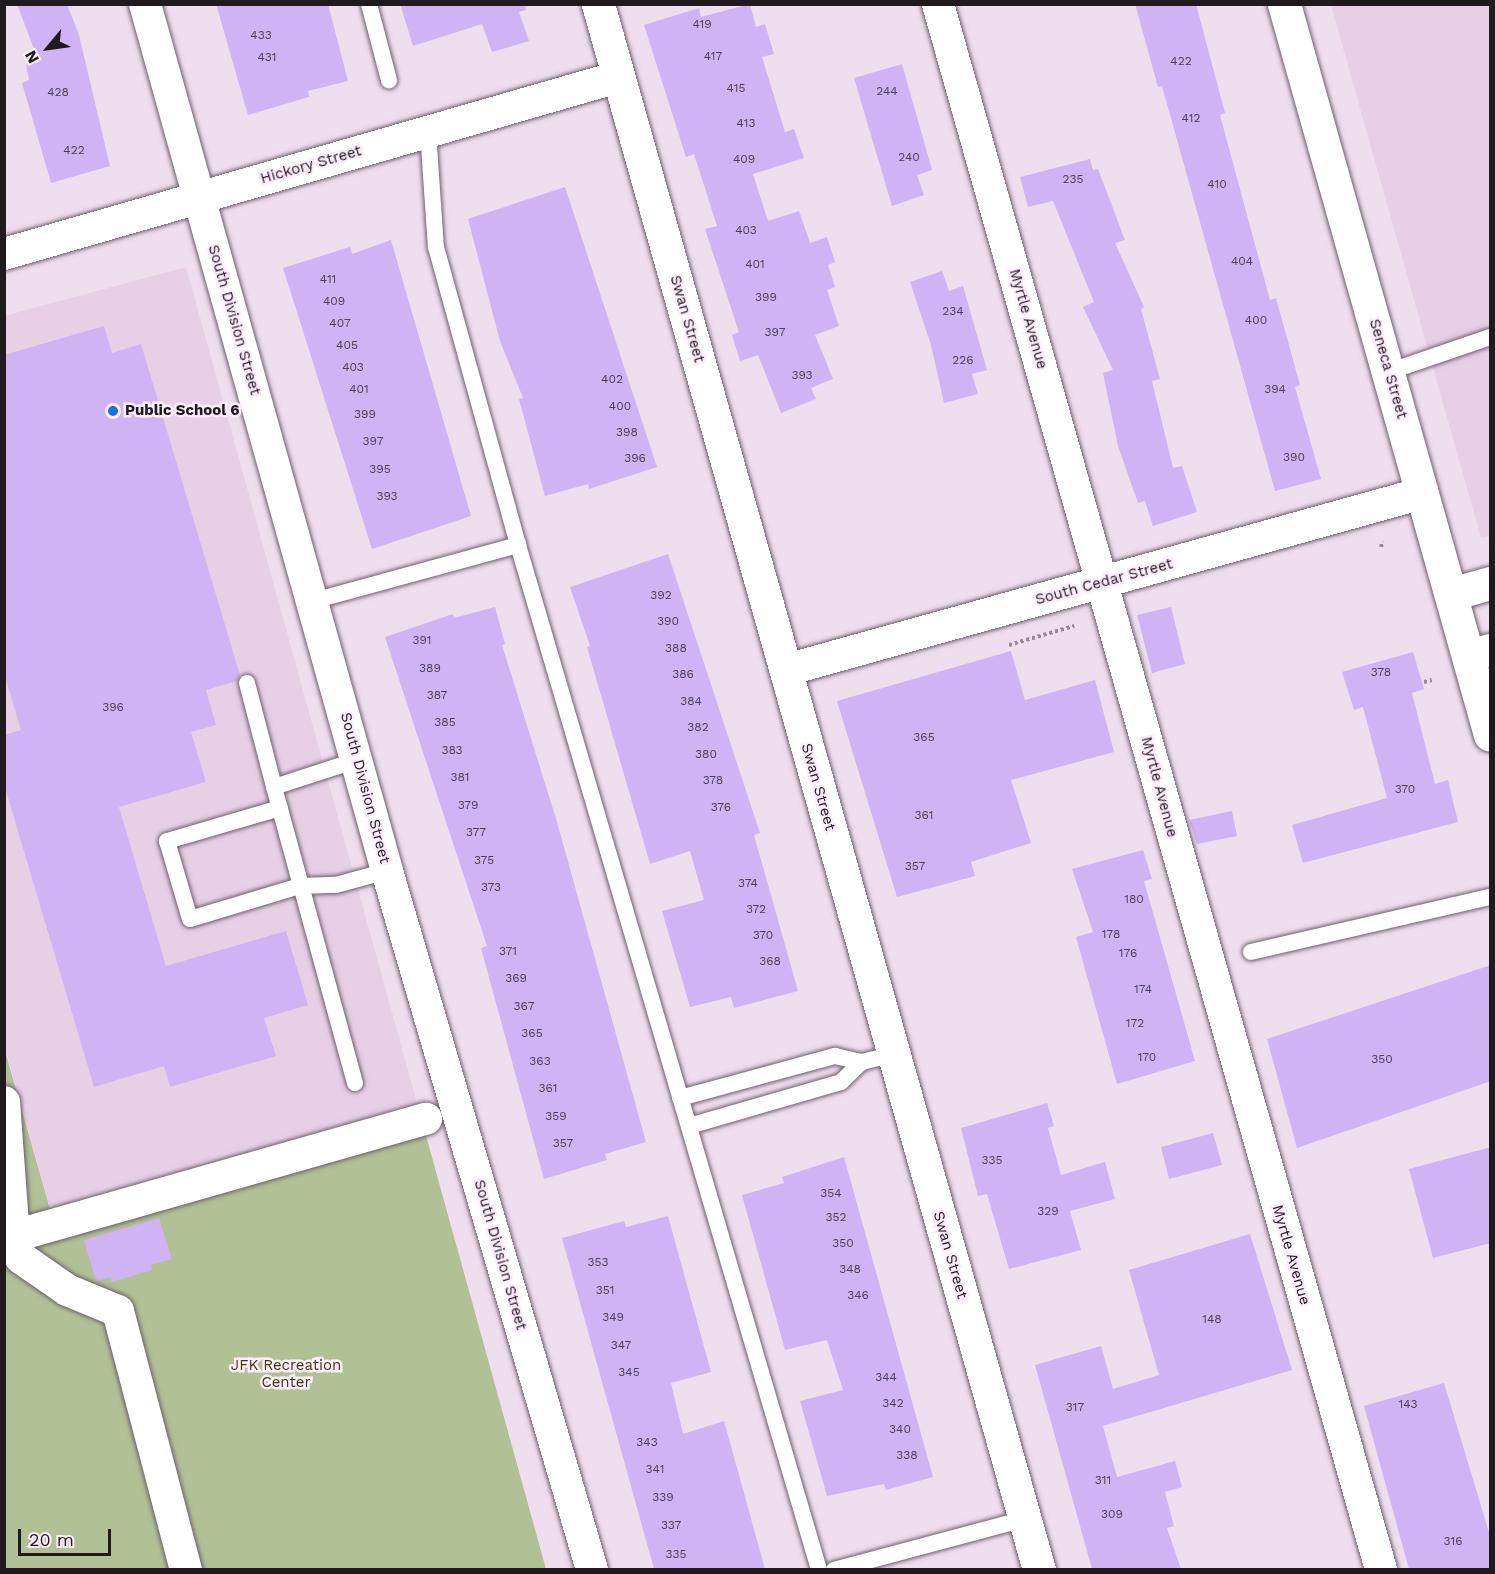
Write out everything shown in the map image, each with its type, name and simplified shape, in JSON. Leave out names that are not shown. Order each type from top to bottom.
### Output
[{"type":"main road","name":"Swan Street","points":[[598,4],[1039,1569]]},
{"type":"main road","name":"Seneca Street","points":[[1284,4],[1452,594],[1480,653],[1491,735]]},
{"type":"main road","points":[[1452,594],[1491,583]]},
{"type":"street","name":"South Division Street","points":[[145,4],[387,871],[592,1569]]},
{"type":"street","name":"Myrtle Avenue","points":[[938,4],[1381,1569]]},
{"type":"street","name":"Hickory Street","points":[[4,254],[618,77]]},
{"type":"street","name":"South Cedar Street","points":[[786,670],[1423,493]]},
{"type":"street","points":[[4,1102],[9,1238],[21,1257],[67,1290],[118,1311],[186,1569]]},
{"type":"street","points":[[9,1238],[426,1119]]},
{"type":"lane","points":[[369,4],[389,80]]},
{"type":"lane","points":[[428,131],[436,247],[518,545],[819,1569]]},
{"type":"lane","points":[[1388,372],[1491,337]]},
{"type":"lane","points":[[313,601],[518,545]]},
{"type":"lane","points":[[247,683],[355,1083]]},
{"type":"lane","points":[[274,787],[357,760]]},
{"type":"lane","points":[[280,808],[167,841],[190,919],[300,886],[336,885],[387,871]]},
{"type":"lane","points":[[1251,952],[1491,897]]},
{"type":"lane","points":[[680,1098],[835,1056],[862,1062],[894,1054]]},
{"type":"lane","points":[[689,1126],[841,1082],[862,1062]]},
{"type":"lane","points":[[834,1569],[1024,1519]]},
{"type":"path","points":[[1381,547],[1383,541]]},
{"type":"path","points":[[1009,645],[1074,626]]},
{"type":"path","points":[[1424,682],[1432,680]]},
{"type":"shaded area","points":[[1331,5],[1490,5],[1490,536],[1481,538]]},
{"type":"shaded area","points":[[186,267],[425,1132],[57,1234],[5,1047],[4,316]]},
{"type":"green space","name":"JFK Recreation Center","points":[[4,1047],[57,1234],[425,1132],[546,1569],[5,1569]]},
{"type":"building","points":[[17,4],[67,4],[79,35],[110,166],[51,183],[22,83],[29,80],[26,65],[39,62]]},
{"type":"building","points":[[216,4],[328,4],[348,81],[308,91],[309,97],[248,115]]},
{"type":"building","points":[[400,4],[525,4],[526,10],[519,12],[529,41],[492,52],[482,24],[413,46]]},
{"type":"building","points":[[750,4],[756,27],[765,24],[774,54],[762,57],[785,132],[794,129],[804,158],[753,174],[768,221],[799,211],[810,243],[827,237],[835,262],[828,265],[835,287],[827,290],[839,326],[815,335],[833,379],[811,388],[816,399],[781,413],[758,355],[740,361],[732,335],[739,332],[705,229],[717,226],[694,154],[686,157],[644,25],[699,8],[701,17]]},
{"type":"building","points":[[1135,4],[1196,4],[1225,113],[1220,115],[1270,300],[1276,298],[1300,385],[1295,387],[1321,479],[1275,491],[1162,86],[1158,87]]},
{"type":"building","points":[[902,64],[932,170],[917,175],[924,195],[892,206],[854,78]]},
{"type":"building","points":[[1090,159],[1093,170],[1098,169],[1125,240],[1115,243],[1144,307],[1141,309],[1160,379],[1152,381],[1173,468],[1182,466],[1197,512],[1153,526],[1145,501],[1138,503],[1118,446],[1103,373],[1113,370],[1083,307],[1094,302],[1053,201],[1028,207],[1020,177]]},
{"type":"building","points":[[565,187],[657,467],[589,489],[588,484],[545,496],[519,399],[523,398],[500,341],[468,219]]},
{"type":"building","points":[[391,240],[471,516],[372,549],[283,268],[350,247],[352,254]]},
{"type":"building","points":[[942,271],[949,291],[963,286],[987,370],[972,374],[978,394],[944,403],[931,345],[910,282]]},
{"type":"building","points":[[104,326],[112,353],[141,344],[240,675],[237,681],[206,690],[216,725],[191,732],[206,782],[119,807],[166,966],[286,931],[308,1005],[264,1018],[276,1056],[170,1087],[164,1066],[94,1087],[4,784],[4,735],[21,730],[4,673],[4,355]]},
{"type":"building","points":[[668,554],[760,833],[754,835],[798,991],[734,1008],[731,997],[690,1007],[662,911],[704,900],[690,851],[650,864],[587,647],[590,646],[570,587]]},
{"type":"building","points":[[495,607],[505,644],[502,645],[557,822],[646,1142],[605,1154],[607,1160],[544,1179],[481,948],[487,946],[385,637],[453,614],[454,618]]},
{"type":"building","points":[[1171,607],[1185,664],[1152,673],[1137,615]]},
{"type":"building","points":[[1011,651],[1025,700],[1095,680],[1114,752],[1011,780],[1031,843],[971,862],[975,876],[897,897],[837,701]]},
{"type":"building","points":[[1413,652],[1424,689],[1412,693],[1435,784],[1448,780],[1458,822],[1303,863],[1292,825],[1387,798],[1363,707],[1354,710],[1342,672]]},
{"type":"building","points":[[1232,811],[1237,836],[1197,844],[1189,820]]},
{"type":"building","points":[[1143,850],[1152,879],[1144,881],[1195,1061],[1117,1084],[1076,937],[1093,932],[1072,869]]},
{"type":"building","points":[[1491,965],[1491,1081],[1297,1148],[1267,1039]]},
{"type":"building","points":[[1047,1103],[1054,1126],[1048,1128],[1061,1175],[1105,1162],[1115,1199],[1070,1211],[1081,1250],[1009,1269],[987,1194],[978,1196],[961,1128]]},
{"type":"building","points":[[1213,1133],[1222,1165],[1169,1179],[1161,1147]]},
{"type":"building","points":[[1491,1147],[1491,1243],[1433,1258],[1409,1169]]},
{"type":"building","points":[[844,1157],[933,1477],[886,1490],[884,1484],[827,1496],[800,1401],[843,1390],[827,1340],[785,1350],[742,1195],[784,1183],[782,1177]]},
{"type":"building","points":[[668,1216],[711,1372],[671,1383],[683,1434],[724,1421],[765,1569],[654,1569],[562,1238],[624,1221],[626,1227]]},
{"type":"building","points":[[159,1218],[172,1259],[151,1265],[152,1270],[112,1282],[111,1277],[96,1281],[84,1240]]},
{"type":"building","points":[[1250,1234],[1292,1370],[1103,1426],[1117,1477],[1175,1461],[1182,1487],[1165,1492],[1174,1526],[1167,1528],[1181,1569],[1092,1569],[1035,1365],[1101,1346],[1113,1389],[1159,1375],[1129,1270]]},
{"type":"building","points":[[1444,1383],[1491,1539],[1491,1569],[1409,1569],[1364,1406]]},
{"type":"place","name":"Public School 6","points":[[113,411]]}]
